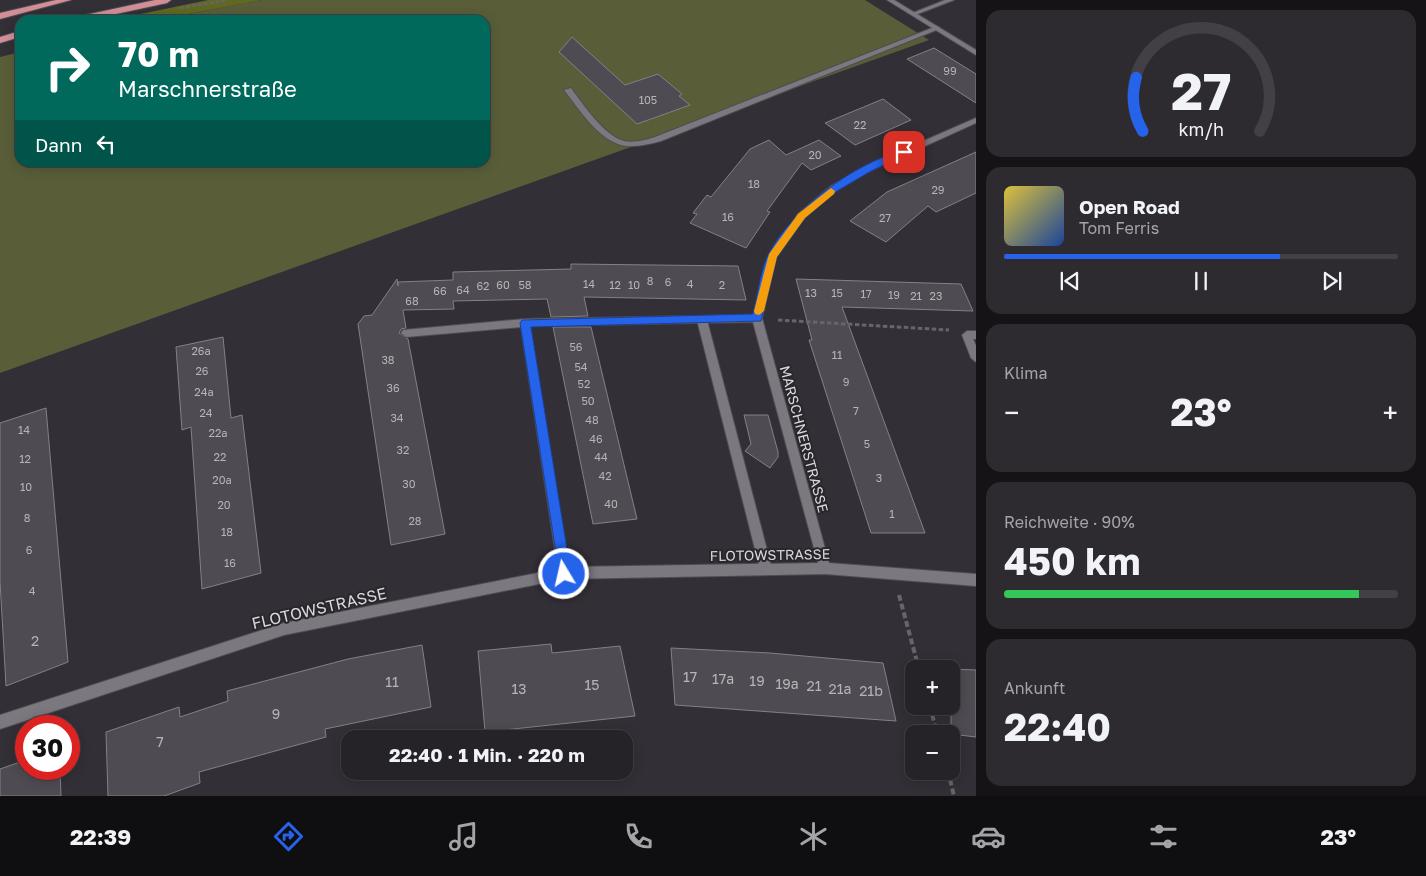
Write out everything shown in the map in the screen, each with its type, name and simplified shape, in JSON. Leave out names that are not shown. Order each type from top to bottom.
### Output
[{"type":"highway","points":[[0,16],[67,0]]},
{"type":"highway","points":[[99,15],[167,0]]},
{"type":"highway","points":[[0,40],[15,36]]},
{"type":"street","points":[[890,0],[976,52]]},
{"type":"street","points":[[913,14],[951,0]]},
{"type":"street","points":[[568,90],[607,134],[620,142],[640,143],[658,139],[937,28]]},
{"type":"street","name":"MARSCHNERSTRASSE","points":[[825,568],[757,318],[772,257],[801,216],[834,188],[868,169],[976,120]]},
{"type":"street","points":[[406,333],[526,323],[757,318]]},
{"type":"street","points":[[702,320],[766,569]]},
{"type":"street","points":[[526,323],[564,574]]},
{"type":"street","points":[[972,335],[976,358]]},
{"type":"street","name":"FLOTOWSTRASSE","points":[[0,722],[284,629],[564,574],[825,568],[976,580]]},
{"type":"path","points":[[757,318],[953,330],[972,335]]},
{"type":"path","points":[[893,573],[917,660]]},
{"type":"path","points":[[950,780],[954,796]]},
{"type":"green space","points":[[208,0],[262,0],[183,15],[136,15]]},
{"type":"green space","points":[[262,0],[865,0],[929,40],[0,373],[0,57],[15,53],[15,167],[490,167],[490,15],[183,15]]},
{"type":"building","points":[[572,37],[625,85],[658,74],[682,94],[679,96],[690,105],[637,124],[559,52]]},
{"type":"building","points":[[934,48],[976,74],[976,103],[907,59]]},
{"type":"building","points":[[883,99],[911,120],[855,145],[825,123]]},
{"type":"building","points":[[769,140],[786,155],[819,140],[841,156],[811,170],[802,163],[767,211],[770,212],[746,248],[690,223],[697,214],[693,213],[707,195],[711,197],[750,149]]},
{"type":"building","points":[[976,152],[976,193],[936,212],[928,206],[886,242],[850,221],[887,192]]},
{"type":"building","points":[[571,264],[738,266],[746,300],[584,297],[588,316],[551,317],[547,299],[453,301],[454,309],[403,310],[406,328],[401,329],[399,333],[408,339],[445,534],[391,545],[358,324],[364,316],[372,315],[397,279],[398,286],[398,282],[453,280],[453,272],[571,269]]},
{"type":"building","points":[[796,279],[961,284],[973,311],[842,307],[925,533],[871,533],[809,340],[812,340]]},
{"type":"building","points":[[553,327],[591,327],[637,519],[593,524]]},
{"type":"building","points":[[223,337],[231,418],[242,415],[261,573],[202,589],[191,427],[182,430],[176,347]]},
{"type":"building","points":[[46,408],[68,662],[6,686],[0,581],[0,423]]},
{"type":"building","points":[[744,415],[768,415],[778,452],[778,457],[770,468],[745,451],[751,444]]},
{"type":"building","points":[[551,644],[552,653],[620,646],[635,716],[504,730],[485,730],[478,651]]},
{"type":"building","points":[[422,645],[431,707],[325,729],[326,737],[199,772],[200,783],[164,796],[108,796],[106,732],[179,707],[180,717],[228,701],[227,691],[348,659]]},
{"type":"building","points":[[671,648],[770,653],[883,663],[896,721],[675,705]]},
{"type":"building","points":[[960,669],[976,670],[976,737],[960,735],[960,725],[951,725],[951,715],[960,715]]},
{"type":"building","points":[[15,764],[15,780],[60,780],[61,796],[0,796],[0,769]]},
{"type":"slow traffic","points":[[759,311],[772,257],[801,216],[831,191]]},
{"type":"route","points":[[564,574],[526,323],[757,318],[772,257],[801,216],[834,188],[904,152]]}]
